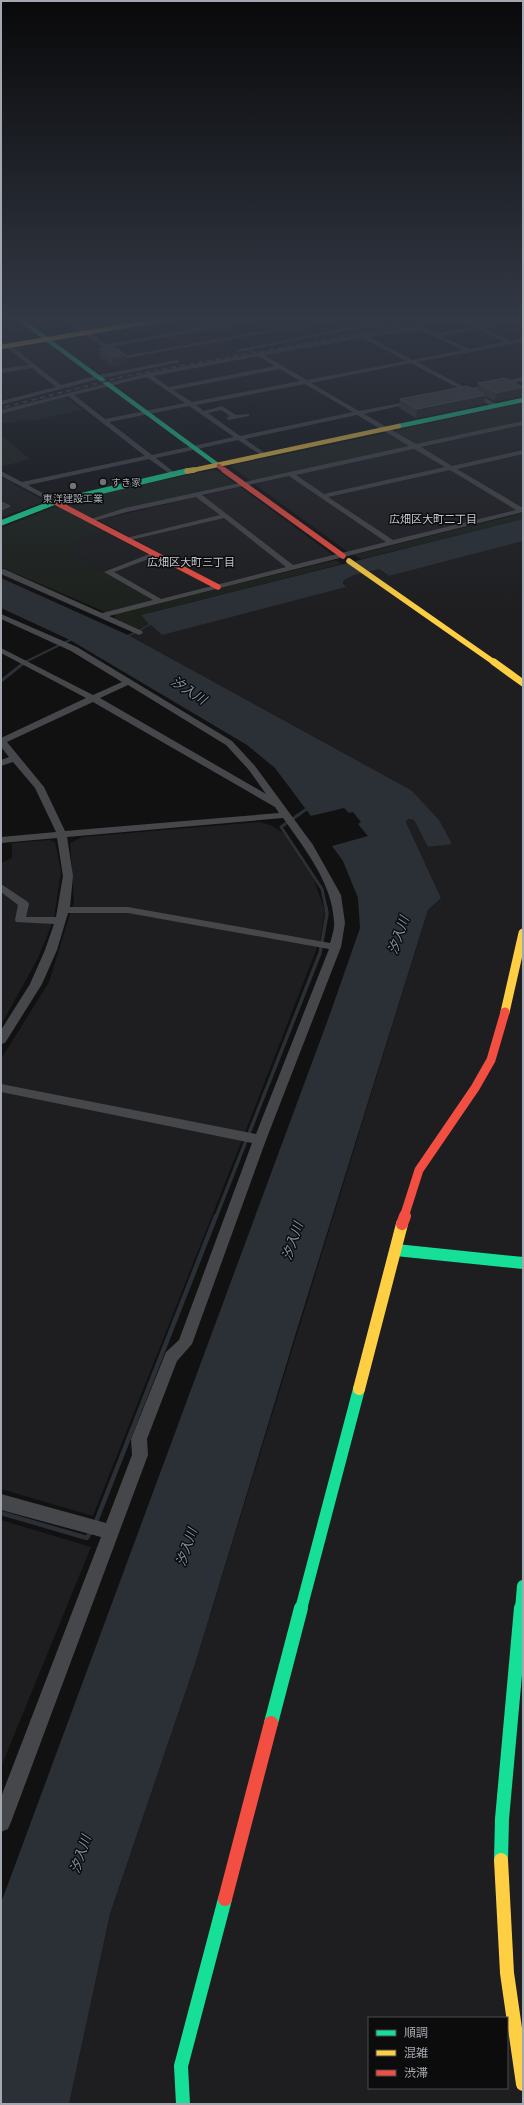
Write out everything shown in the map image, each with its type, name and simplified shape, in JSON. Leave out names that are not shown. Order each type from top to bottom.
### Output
[{"type":"main road","points":[[152,416],[346,558],[523,683]]},
{"type":"main road","points":[[1,523],[55,502],[104,489],[447,416]]},
{"type":"main road","points":[[55,502],[218,587]]},
{"type":"main road","points":[[183,2104],[181,2066],[396,1250],[408,1198],[419,1170],[475,1088],[491,1060],[499,1037],[523,933]]},
{"type":"main road","points":[[396,1250],[523,1263]]},
{"type":"main road","points":[[523,1586],[502,1819],[501,1898],[514,2035],[523,2084]]},
{"type":"street","points":[[98,416],[173,474]]},
{"type":"street","points":[[104,421],[130,416]]},
{"type":"street","points":[[206,416],[264,455]]},
{"type":"street","points":[[214,422],[240,416]]},
{"type":"street","points":[[21,484],[342,416]]},
{"type":"street","points":[[363,416],[523,510]]},
{"type":"street","points":[[91,520],[125,510],[523,423]]},
{"type":"street","points":[[323,496],[523,452]]},
{"type":"street","points":[[1,473],[55,502]]},
{"type":"street","points":[[290,474],[392,543]]},
{"type":"street","points":[[198,494],[292,568]]},
{"type":"street","points":[[101,616],[292,568],[346,558],[392,543],[523,510]]},
{"type":"street","points":[[126,539],[225,516]]},
{"type":"street","points":[[155,555],[108,572],[160,601]]},
{"type":"street","points":[[1,571],[137,632]]},
{"type":"street","points":[[1,1822],[140,1455],[139,1439],[171,1357],[185,1344],[260,1140],[335,947],[340,923],[336,895],[309,847],[252,768],[229,743],[74,649],[4,620]]},
{"type":"street","points":[[1,650],[93,698],[280,806]]},
{"type":"street","points":[[1,1040],[36,984],[51,950],[62,916],[68,876],[62,835],[39,787],[1,741],[128,682]]},
{"type":"street","points":[[1,763],[15,758]]},
{"type":"street","points":[[1,840],[286,815]]},
{"type":"street","points":[[1,887],[24,904],[20,920],[128,910],[335,947]]},
{"type":"street","points":[[1,1088],[260,1140]]},
{"type":"street","points":[[1,1502],[110,1532]]},
{"type":"shaded area","points":[[1,416],[54,416],[32,421],[29,419],[1,424]]},
{"type":"shaded area","points":[[462,416],[523,416],[523,421],[419,444],[415,444],[393,431]]},
{"type":"shaded area","points":[[523,425],[523,509],[348,552],[254,484]]},
{"type":"shaded area","points":[[387,433],[408,445],[408,447],[251,481],[231,467],[233,465]]},
{"type":"shaded area","points":[[1,435],[30,459],[1,467]]},
{"type":"shaded area","points":[[212,470],[218,471],[236,484],[94,517],[90,517],[64,504],[94,495]]},
{"type":"shaded area","points":[[1,477],[45,501],[1,518]]},
{"type":"shaded area","points":[[240,487],[334,556],[218,585],[98,520]]},
{"type":"shaded area","points":[[55,507],[63,509],[105,532],[69,544],[81,548],[70,553],[156,601],[105,612],[1,567],[1,528]]},
{"type":"shaded area","points":[[523,513],[523,519],[361,559],[354,555]]},
{"type":"shaded area","points":[[105,532],[208,585],[208,588],[156,601],[70,553],[80,548],[68,544]]},
{"type":"shaded area","points":[[523,541],[523,2104],[69,2104],[110,1914],[195,1664],[428,910],[441,898],[406,822],[408,819],[414,820],[429,847],[452,843],[411,790],[130,636],[151,625],[345,587],[343,580],[354,575],[379,569],[389,576]]},
{"type":"shaded area","points":[[336,560],[341,564],[141,615],[150,624],[137,629],[114,619],[115,614]]},
{"type":"shaded area","points":[[260,822],[273,826],[283,833],[314,880],[325,911],[320,940],[93,1516],[1,1489],[1,1059],[49,982],[74,901],[70,843],[82,837]]},
{"type":"shaded area","points":[[50,840],[55,842],[61,871],[54,919],[38,958],[1,1025],[1,863],[12,858],[12,843]]},
{"type":"shaded area","points":[[1,1520],[91,1547],[1,1767]]},
{"type":"water","name":"汐入川","points":[[523,519],[523,541],[389,576],[379,569],[354,575],[344,580],[343,583],[346,587],[162,635],[151,625],[130,636],[411,790],[439,820],[452,844],[428,847],[414,820],[408,819],[406,822],[441,898],[428,910],[295,1336],[195,1664],[110,1914],[69,2104],[1,2104],[1,1903],[330,1014],[360,928],[358,898],[343,861],[332,846],[368,836],[358,824],[361,822],[353,812],[349,813],[344,808],[311,816],[275,768],[247,745],[70,640],[1,608],[1,578],[128,635],[149,624],[141,615]]},
{"type":"building","points":[[1,502],[10,506],[1,510]]},
{"type":"waterway","points":[[25,662],[74,638]]},
{"type":"waterway","points":[[1,681],[25,662]]},
{"type":"waterway","points":[[311,806],[281,827],[322,889],[326,908]]},
{"type":"waterway","points":[[216,1217],[320,953],[327,914],[326,907]]},
{"type":"waterway","points":[[95,1524],[216,1216]]},
{"type":"waterway","points":[[1,1513],[87,1538],[91,1531]]},
{"type":"traffic: fast","points":[[151,416],[219,466]]},
{"type":"traffic: fast","points":[[399,426],[446,416]]},
{"type":"traffic: fast","points":[[1,523],[55,502],[104,489],[187,471]]},
{"type":"traffic: fast","points":[[396,1250],[523,1263]]},
{"type":"traffic: fast","points":[[271,1723],[359,1389]]},
{"type":"traffic: fast","points":[[501,1860],[502,1819],[523,1586]]},
{"type":"traffic: fast","points":[[183,2104],[181,2066],[225,1899]]},
{"type":"traffic: slow","points":[[187,471],[399,426]]},
{"type":"traffic: slow","points":[[349,561],[523,683]]},
{"type":"traffic: slow","points":[[505,1012],[523,933]]},
{"type":"traffic: slow","points":[[359,1389],[402,1224]]},
{"type":"traffic: slow","points":[[501,1860],[504,1944],[510,2001],[523,2084]]},
{"type":"traffic: jam","points":[[219,466],[343,556]]},
{"type":"traffic: jam","points":[[55,502],[218,587]]},
{"type":"traffic: jam","points":[[402,1224],[419,1170],[475,1088],[491,1060],[505,1012]]},
{"type":"traffic: jam","points":[[225,1899],[271,1723]]},
{"type":"place","name":"すき家","points":[[103,482]]},
{"type":"place","name":"東洋建設工業","points":[[73,486]]},
{"type":"district","name":"広畑区大町二丁目","points":[[433,519]]},
{"type":"district","name":"広畑区大町三丁目","points":[[191,562]]}]
